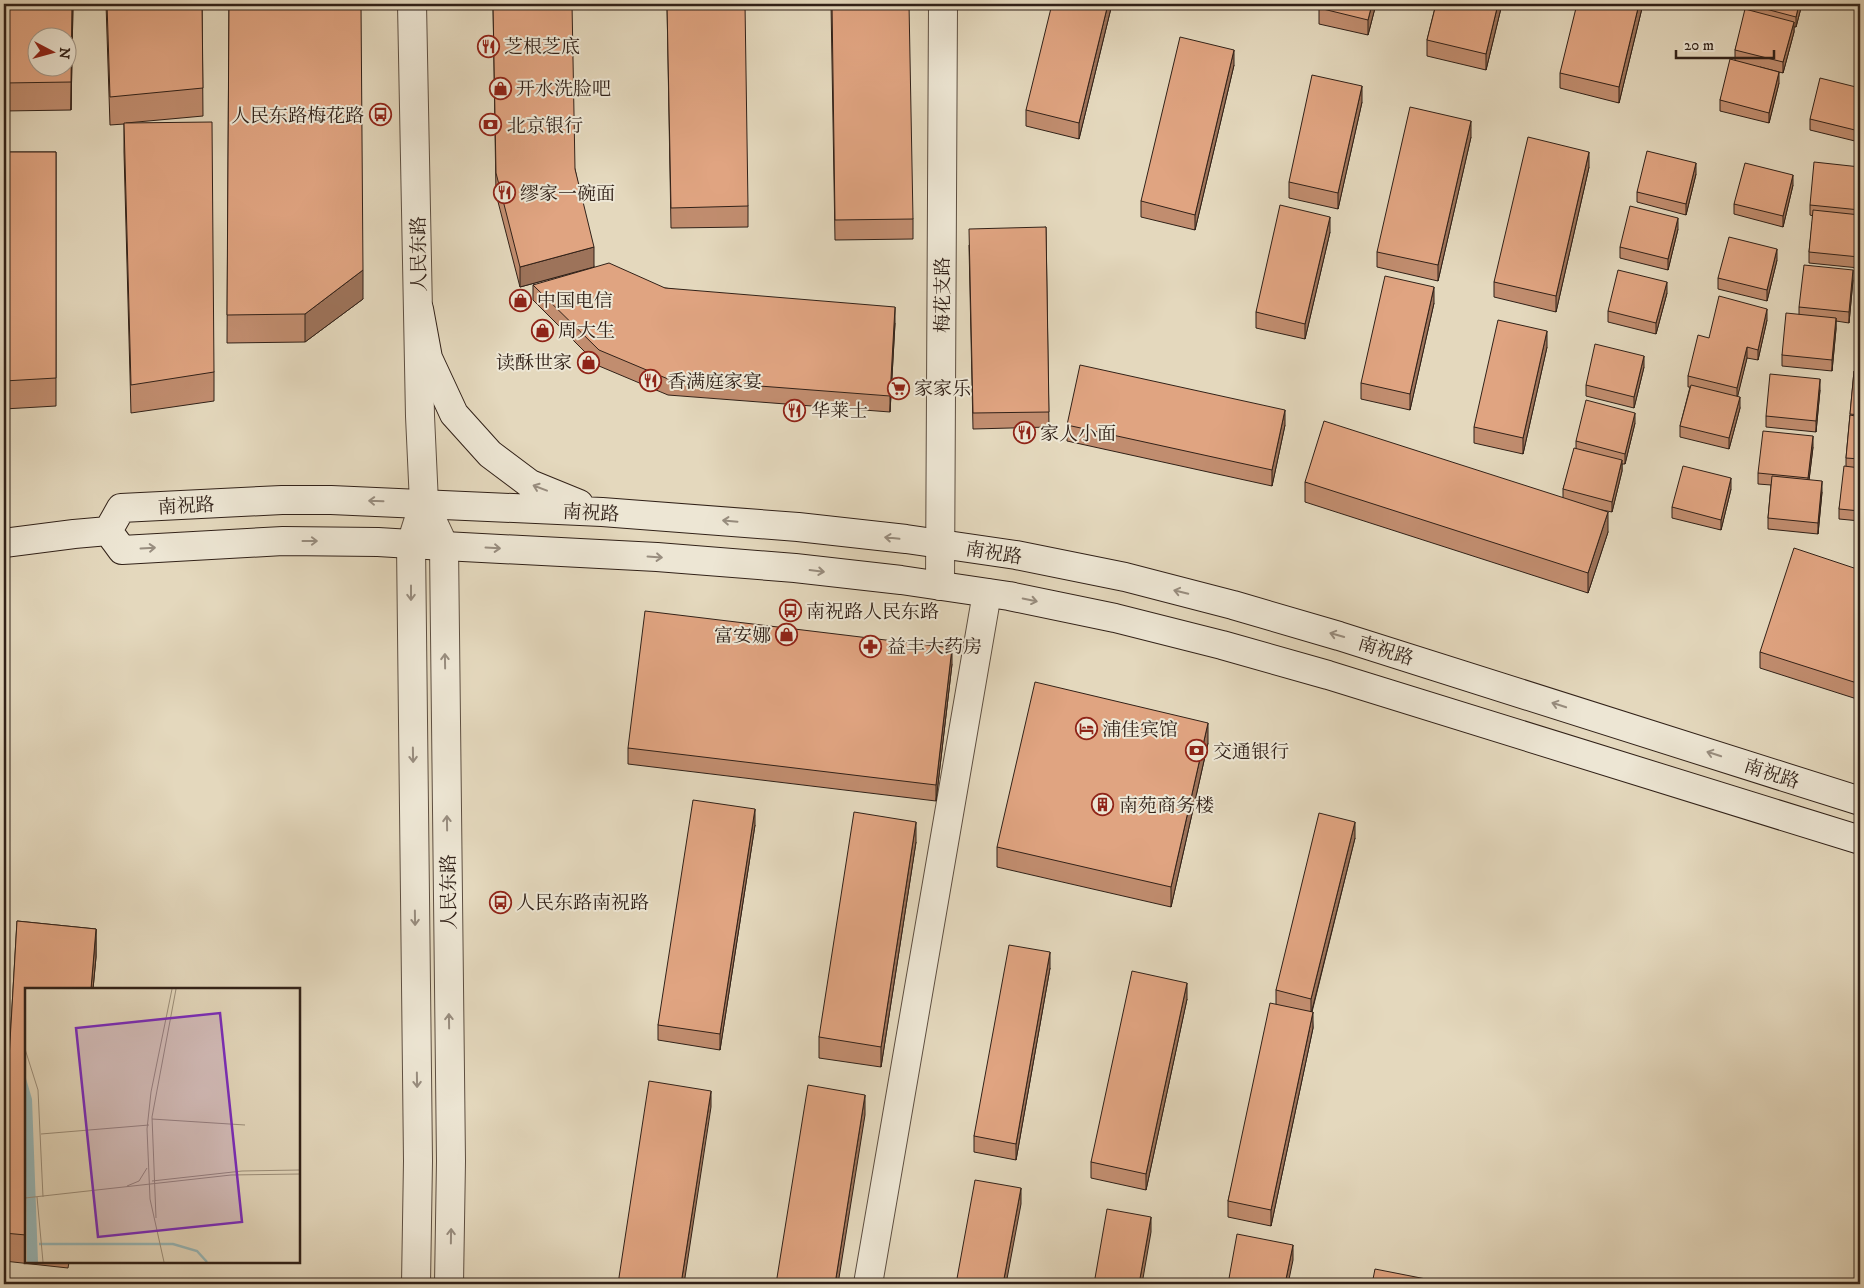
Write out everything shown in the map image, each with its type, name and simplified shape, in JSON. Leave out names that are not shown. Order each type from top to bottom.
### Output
[{"type":"main road","name":"人民东路","points":[[412,4],[420,416],[424,503],[411,544],[418,1141],[416,1284]]},
{"type":"main road","name":"梅花支路","points":[[940,586],[943,4]]},
{"type":"main road","points":[[419,309],[428,358],[454,414],[490,454],[530,484],[602,512]]},
{"type":"main road","name":"南祝路","points":[[1860,801],[1446,669],[1233,605],[1125,577],[1016,555],[798,527],[602,512],[379,501],[282,500],[121,508],[108,531],[122,550],[283,541],[411,544],[657,557],[795,568],[1009,596],[1116,618],[1239,650],[1860,840]]},
{"type":"main road","name":"人民东路","points":[[424,503],[444,546],[451,1161],[450,1284]]},
{"type":"main road","points":[[4,543],[108,531]]},
{"type":"main road","points":[[868,1284],[987,593]]},
{"type":"building","points":[[4,4],[72,4],[72,28],[28,28],[28,78],[71,78],[71,82],[4,83]]},
{"type":"building","points":[[107,4],[202,4],[203,88],[110,97]]},
{"type":"building","points":[[229,4],[361,4],[363,270],[305,314],[227,315]]},
{"type":"building","points":[[493,4],[572,4],[575,169],[594,247],[520,267],[496,173]]},
{"type":"building","points":[[667,4],[745,4],[748,206],[671,208]]},
{"type":"building","points":[[832,4],[909,4],[913,219],[835,220]]},
{"type":"building","points":[[1052,4],[1108,4],[1079,123],[1026,110]]},
{"type":"building","points":[[1320,4],[1372,4],[1368,20],[1319,8]]},
{"type":"building","points":[[1436,4],[1498,4],[1486,54],[1427,40]]},
{"type":"building","points":[[1577,4],[1639,4],[1619,87],[1560,73]]},
{"type":"building","points":[[1747,4],[1799,4],[1796,17]]},
{"type":"building","points":[[1745,9],[1794,22],[1783,62],[1735,50]]},
{"type":"building","points":[[1180,37],[1234,50],[1195,215],[1141,201]]},
{"type":"building","points":[[1730,59],[1779,72],[1769,113],[1720,100]]},
{"type":"building","points":[[1312,75],[1362,86],[1338,193],[1289,182]]},
{"type":"building","points":[[1820,78],[1860,88],[1859,131],[1810,119]]},
{"type":"building","points":[[1410,107],[1471,121],[1438,265],[1377,252]]},
{"type":"building","points":[[212,122],[214,372],[131,385],[124,123]]},
{"type":"building","points":[[1528,137],[1589,152],[1556,296],[1494,282]]},
{"type":"building","points":[[1647,151],[1696,163],[1686,204],[1637,192]]},
{"type":"building","points":[[4,152],[56,152],[56,378],[4,381]]},
{"type":"building","points":[[1814,162],[1860,167],[1860,210],[1810,205]]},
{"type":"building","points":[[1745,163],[1793,175],[1783,216],[1734,204]]},
{"type":"building","points":[[1280,205],[1330,217],[1305,324],[1256,312]]},
{"type":"building","points":[[1630,206],[1678,218],[1668,259],[1620,247]]},
{"type":"building","points":[[1813,210],[1860,215],[1859,257],[1809,252]]},
{"type":"building","points":[[1046,227],[1049,412],[973,413],[969,229]]},
{"type":"building","points":[[1729,237],[1777,249],[1767,290],[1718,278]]},
{"type":"building","points":[[609,263],[665,288],[895,307],[890,396],[668,379],[599,350],[533,285]]},
{"type":"building","points":[[1804,265],[1853,270],[1849,312],[1799,307]]},
{"type":"building","points":[[1618,270],[1667,282],[1656,323],[1608,311]]},
{"type":"building","points":[[1385,276],[1434,287],[1410,394],[1361,383]]},
{"type":"building","points":[[1719,296],[1767,309],[1758,350],[1747,347],[1737,388],[1688,376],[1698,335],[1709,338]]},
{"type":"building","points":[[1786,313],[1836,318],[1832,360],[1782,355]]},
{"type":"building","points":[[1498,320],[1547,331],[1523,438],[1474,427]]},
{"type":"building","points":[[1595,344],[1644,356],[1634,397],[1586,385]]},
{"type":"building","points":[[1080,365],[1285,410],[1272,470],[1067,425]]},
{"type":"building","points":[[1854,371],[1860,372],[1860,415],[1850,414]]},
{"type":"building","points":[[1770,374],[1820,379],[1816,421],[1766,416]]},
{"type":"building","points":[[1691,385],[1740,397],[1729,438],[1680,426]]},
{"type":"building","points":[[1586,400],[1635,413],[1625,454],[1576,441]]},
{"type":"building","points":[[1850,415],[1860,417],[1860,459],[1846,458]]},
{"type":"building","points":[[1324,421],[1608,512],[1588,573],[1305,482]]},
{"type":"building","points":[[1763,431],[1813,436],[1808,478],[1758,473]]},
{"type":"building","points":[[1574,448],[1622,460],[1612,502],[1563,489]]},
{"type":"building","points":[[1683,466],[1731,478],[1721,520],[1672,507]]},
{"type":"building","points":[[1844,466],[1860,468],[1860,511],[1839,509]]},
{"type":"building","points":[[1772,476],[1822,481],[1818,523],[1768,518]]},
{"type":"building","points":[[1794,548],[1860,570],[1860,684],[1760,652]]},
{"type":"building","points":[[645,611],[952,648],[936,785],[628,748]]},
{"type":"building","name":"南苑商务楼","points":[[1035,682],[1208,723],[1171,887],[997,847]]},
{"type":"building","points":[[693,800],[755,809],[720,1034],[658,1025]]},
{"type":"building","points":[[854,812],[916,822],[881,1047],[819,1037]]},
{"type":"building","points":[[1319,813],[1355,822],[1311,999],[1276,990]]},
{"type":"building","points":[[17,921],[96,929],[91,988],[25,988],[25,1235],[4,1233],[4,1145]]},
{"type":"building","points":[[1009,945],[1050,952],[1016,1144],[974,1136]]},
{"type":"building","points":[[1132,971],[1187,983],[1146,1174],[1091,1162]]},
{"type":"building","points":[[1270,1003],[1313,1012],[1271,1210],[1228,1201]]},
{"type":"building","points":[[649,1081],[711,1091],[681,1284],[618,1284]]},
{"type":"building","points":[[808,1085],[865,1095],[835,1284],[776,1284]]},
{"type":"building","points":[[975,1180],[1021,1188],[1003,1284],[956,1284]]},
{"type":"building","points":[[1107,1209],[1151,1217],[1139,1284],[1094,1284]]},
{"type":"building","points":[[1237,1234],[1293,1245],[1285,1284],[1228,1284]]},
{"type":"building","points":[[1375,1269],[1431,1280],[1430,1284],[1372,1284]]},
{"type":"place","name":"芝根芝底","points":[[488,46]]},
{"type":"place","name":"开水洗脸吧","points":[[500,88]]},
{"type":"place","name":"人民东路梅花路","points":[[380,115]]},
{"type":"place","name":"北京银行","points":[[491,125]]},
{"type":"place","name":"缪家一碗面","points":[[504,193]]},
{"type":"place","name":"中国电信","points":[[521,300]]},
{"type":"place","name":"周大生","points":[[542,330]]},
{"type":"place","name":"读酥世家","points":[[588,362]]},
{"type":"place","name":"香满庭家宴","points":[[651,381]]},
{"type":"place","name":"家家乐","points":[[898,388]]},
{"type":"place","name":"华莱士","points":[[795,410]]},
{"type":"place","name":"家人小面","points":[[1024,433]]},
{"type":"place","name":"南祝路人民东路","points":[[790,611]]},
{"type":"place","name":"富安娜","points":[[787,635]]},
{"type":"place","name":"益丰大药房","points":[[871,646]]},
{"type":"place","name":"浦佳宾馆","points":[[1086,729]]},
{"type":"place","name":"交通银行","points":[[1197,751]]},
{"type":"place","name":"南苑商务楼","points":[[1103,805]]},
{"type":"place","name":"人民东路南祝路","points":[[500,902]]}]
